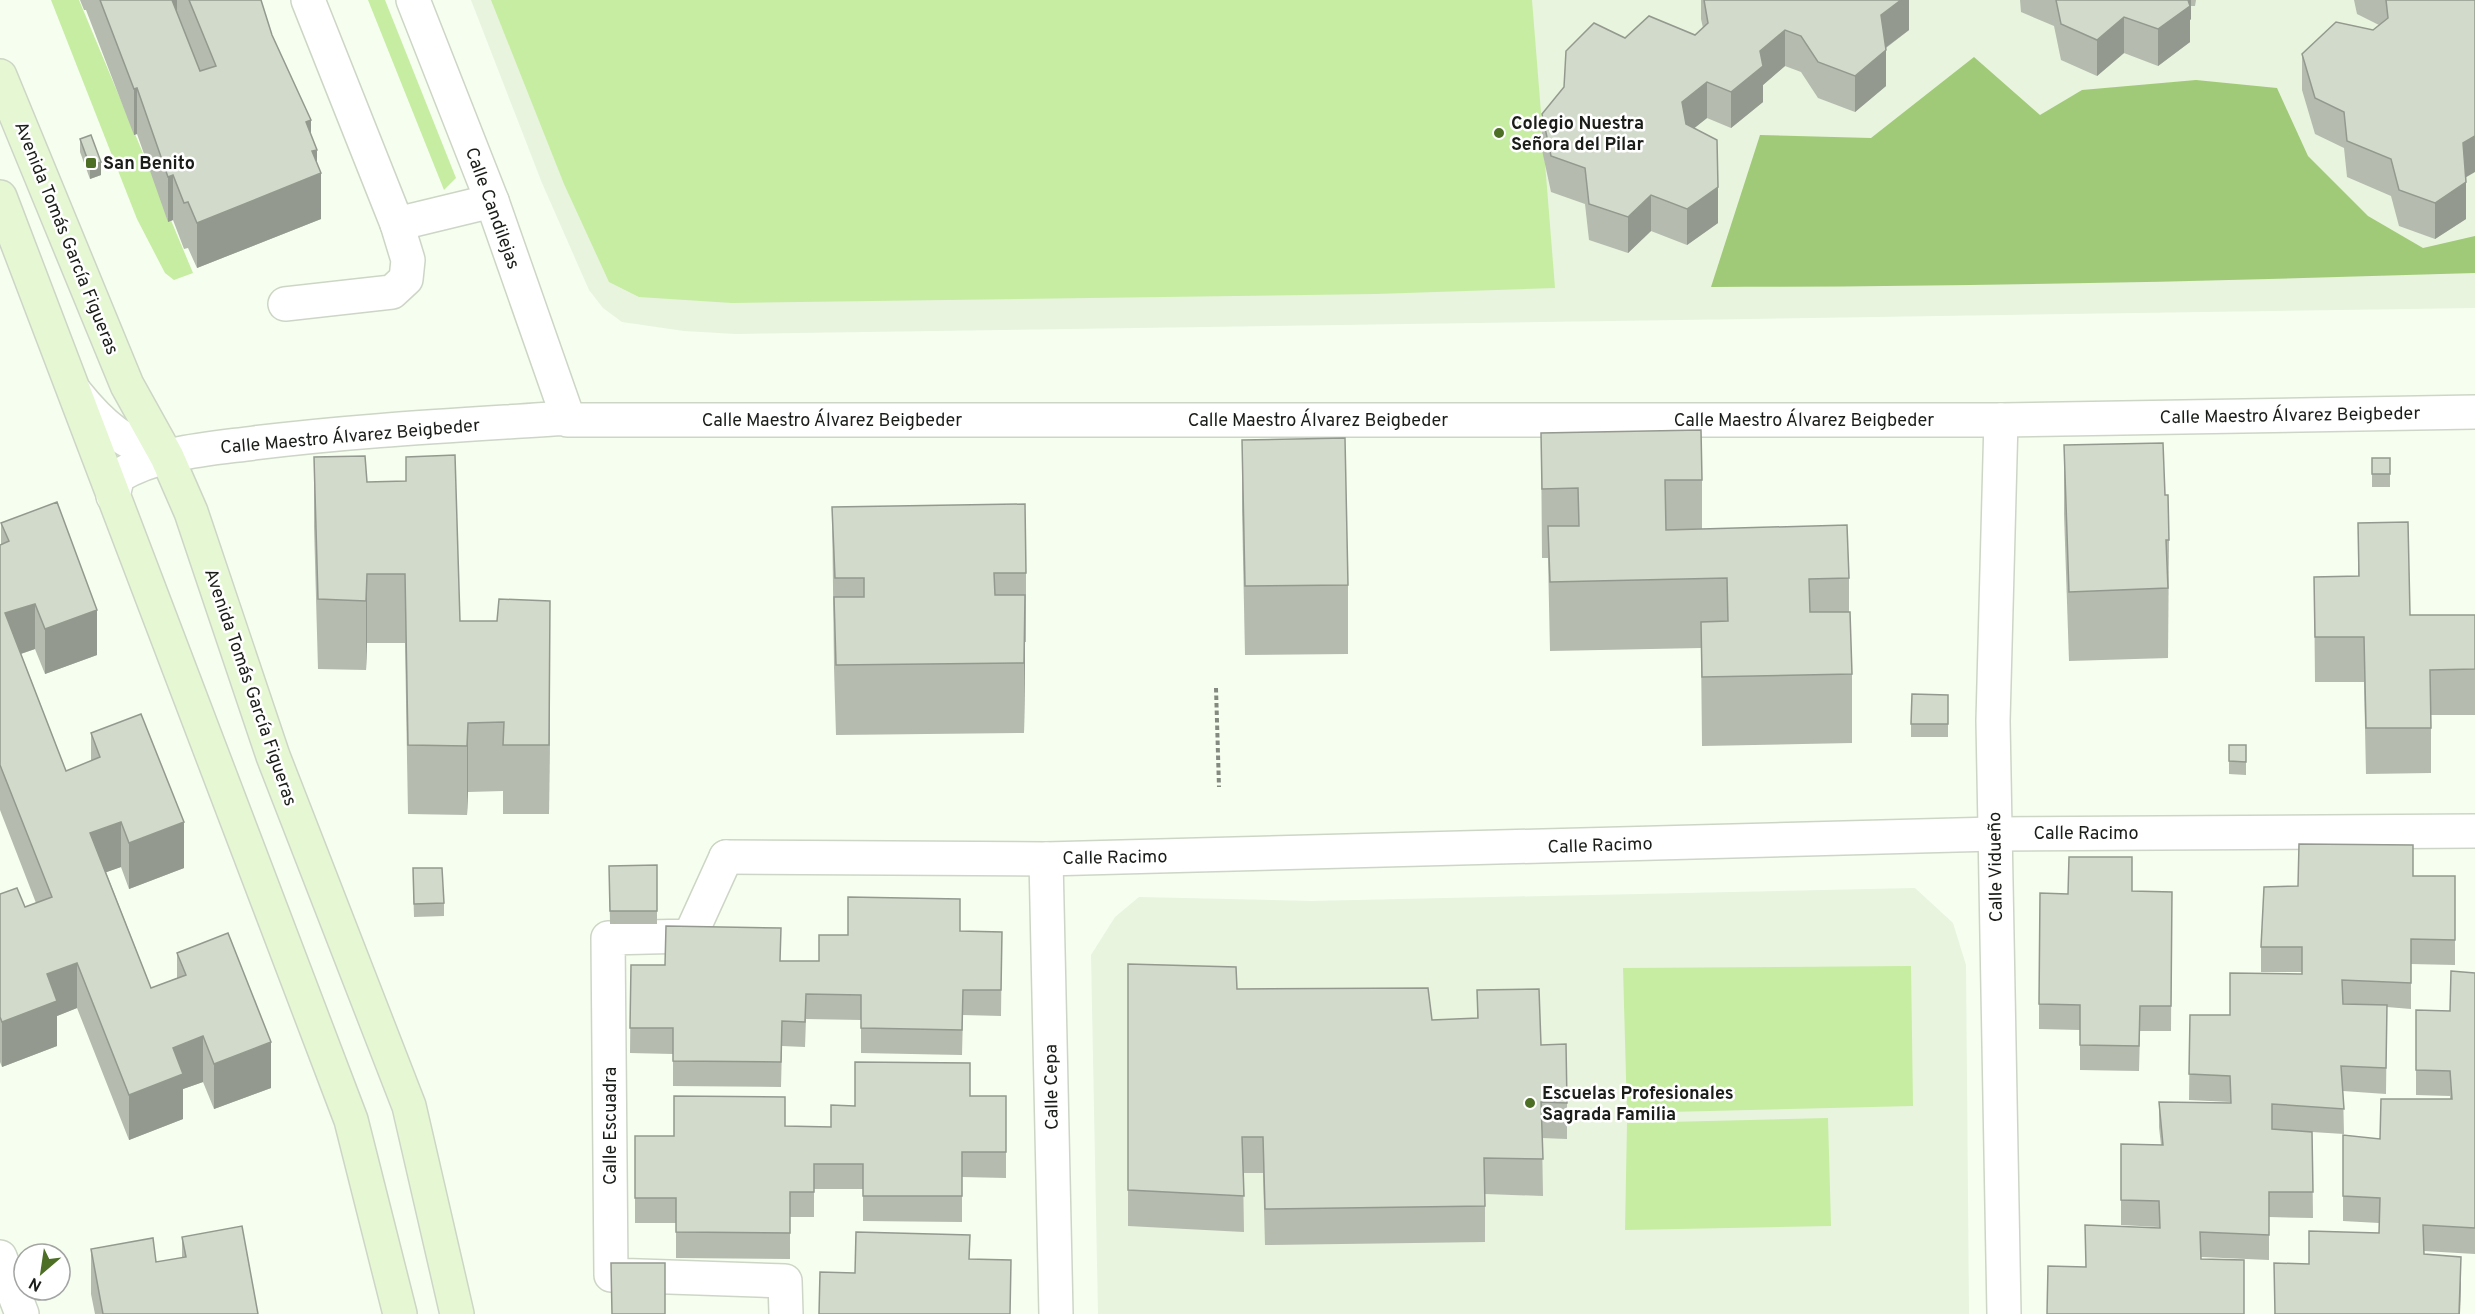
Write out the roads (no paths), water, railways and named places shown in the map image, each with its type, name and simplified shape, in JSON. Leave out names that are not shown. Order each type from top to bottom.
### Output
[{"type":"main road","name":"Avenida Tomás García Figueras","points":[[0,76],[127,385],[167,457],[191,512],[273,756],[409,1106],[457,1314]]},
{"type":"main road","points":[[0,197],[351,1120],[400,1314]]},
{"type":"street","points":[[285,304],[392,292],[406,279],[408,260],[397,224],[308,0]]},
{"type":"street","name":"Calle Candilejas","points":[[413,0],[492,201],[568,418]]},
{"type":"street","points":[[397,224],[492,201]]},
{"type":"street","points":[[74,390],[94,416],[116,434],[140,449],[167,457]]},
{"type":"street","name":"Calle Maestro Álvarez Beigbeder","points":[[113,496],[118,476],[138,464],[167,457],[306,437],[568,418],[567,420],[2001,420],[2475,412]]},
{"type":"street","name":"Calle Vidueño","points":[[2001,420],[1994,721],[1994,834],[2004,1314]]},
{"type":"street","name":"Calle Racimo","points":[[726,857],[1046,859],[1994,834],[2475,831]]},
{"type":"street","name":"Calle Escuadra","points":[[726,857],[690,936],[608,938],[611,1275],[785,1281],[786,1314]]},
{"type":"street","name":"Calle Cepa","points":[[1046,859],[1056,1314]]},
{"type":"street","points":[[0,1257],[22,1314]]},
{"type":"place","name":"Colegio Nuestra Señora del Pilar","points":[[1499,133]]},
{"type":"place","name":"San Benito","points":[[91,163]]},
{"type":"place","name":"Escuelas Profesionales Sagrada Familia","points":[[1530,1103]]}]
